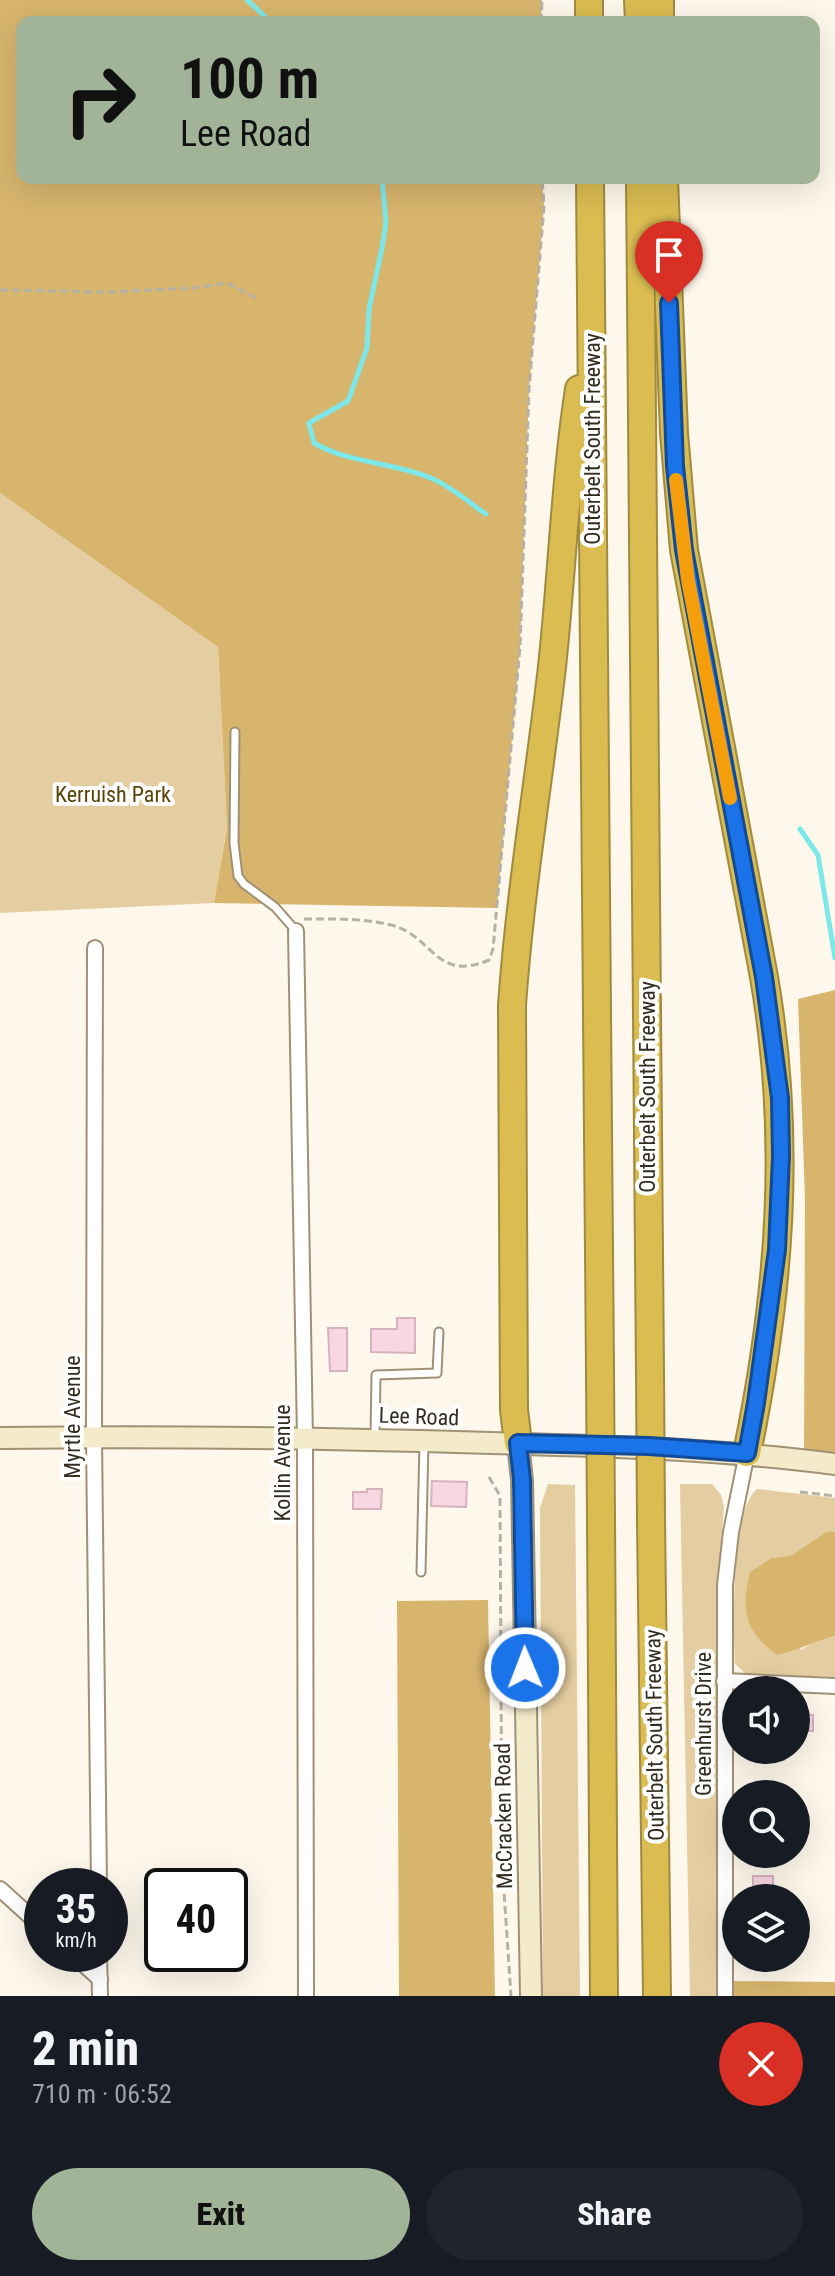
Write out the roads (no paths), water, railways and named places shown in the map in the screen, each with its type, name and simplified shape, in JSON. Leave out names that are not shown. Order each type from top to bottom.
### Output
[{"type":"highway","name":"Outerbelt South Freeway","points":[[590,184],[604,1996]]},
{"type":"highway","name":"Outerbelt South Freeway","points":[[640,184],[657,1996]]},
{"type":"highway","points":[[664,184],[674,433],[684,550],[766,988],[780,1098],[777,1250],[747,1453]]},
{"type":"highway","points":[[518,1443],[514,1410],[512,1005],[561,585],[571,446],[591,306]]},
{"type":"main road","name":"Lee Road","points":[[0,1438],[305,1438],[655,1447],[747,1453],[835,1464]]},
{"type":"main road","name":"McCracken Road","points":[[518,1443],[522,1480],[531,1996]]},
{"type":"street","name":"Kollin Avenue","points":[[296,931],[305,1438],[306,1996]]},
{"type":"street","name":"Myrtle Avenue","points":[[95,948],[94,1437],[99,1868]]},
{"type":"street","name":"Greenhurst Drive","points":[[724,1676],[728,1560],[735,1505],[747,1453]]},
{"type":"street","points":[[810,1685],[835,1686]]},
{"type":"street","name":"Greenhurst Drive","points":[[724,1764],[725,1996]]},
{"type":"street","points":[[0,1889],[24,1911]]},
{"type":"street","points":[[92,1972],[100,1979]]},
{"type":"street","points":[[100,1972],[100,1996]]},
{"type":"lane","points":[[235,732],[234,843],[238,876],[296,931]]},
{"type":"lane","points":[[375,1439],[376,1375],[437,1373],[439,1332]]},
{"type":"lane","points":[[421,1572],[424,1440]]},
{"type":"waterway","points":[[247,0],[264,16]]},
{"type":"waterway","points":[[383,184],[386,223],[369,309],[367,348],[348,401],[309,423],[314,443],[342,455],[433,479],[486,514]]},
{"type":"waterway","points":[[800,829],[818,855],[835,958]]},
{"type":"park label","name":"Kerruish Park","points":[[113,794]]}]
